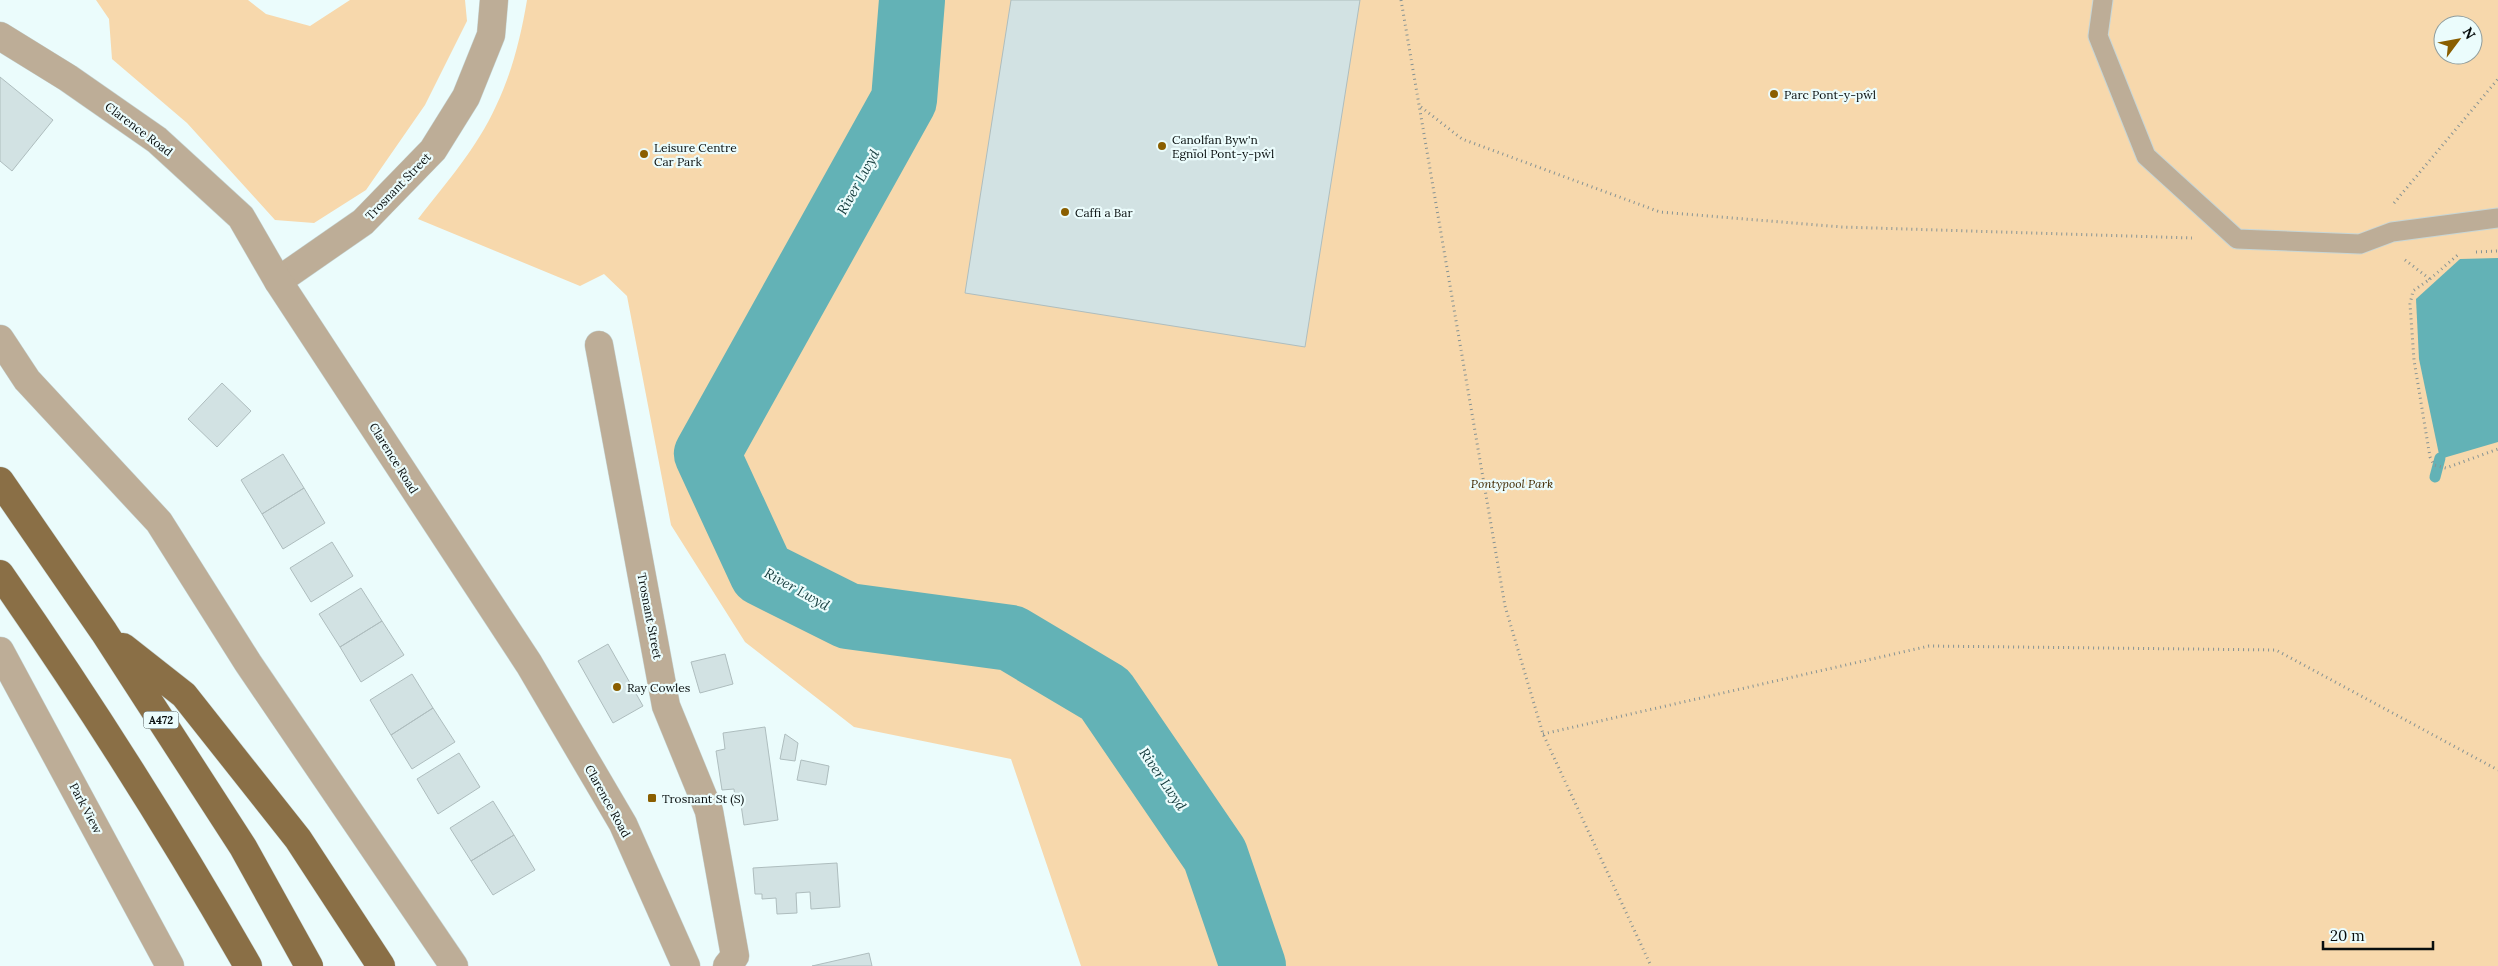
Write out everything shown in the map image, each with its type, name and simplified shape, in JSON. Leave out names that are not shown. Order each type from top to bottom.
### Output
[{"type":"main road","name":"A472","points":[[0,481],[104,632],[243,848],[309,966]]},
{"type":"main road","points":[[0,574],[117,747],[184,853],[248,966]]},
{"type":"main road","points":[[104,632],[184,696],[298,839],[381,966]]},
{"type":"main road","points":[[184,853],[229,966]]},
{"type":"street","name":"Trosnant Street","points":[[278,280],[363,222],[433,150],[466,97],[491,35],[494,0]]},
{"type":"street","name":"Clarence Road","points":[[0,36],[68,78],[157,140],[241,217],[278,280],[534,672],[623,824],[686,966]]},
{"type":"street","points":[[0,339],[27,380],[160,522],[248,664],[454,966]]},
{"type":"street","name":"Trosnant Street","points":[[599,345],[666,706],[709,811],[735,956],[727,966]]},
{"type":"street","name":"Park View","points":[[0,651],[170,966]]},
{"type":"lane","points":[[2104,0],[2098,36],[2146,156],[2236,239],[2360,244],[2392,232],[2498,218]]},
{"type":"path","points":[[1401,0],[1505,606],[1543,734],[1651,966]]},
{"type":"path","points":[[2360,244],[2498,79]]},
{"type":"path","points":[[1420,106],[1462,139],[1660,212],[1842,227],[2236,239]]},
{"type":"path","points":[[2392,232],[2405,260],[2430,279]]},
{"type":"path","points":[[2470,252],[2498,251]]},
{"type":"path","points":[[2461,253],[2414,291],[2410,304],[2414,360],[2430,457],[2434,465],[2446,468],[2498,449]]},
{"type":"path","points":[[1543,734],[1929,646],[2276,650],[2498,770]]},
{"type":"green space","points":[[96,0],[248,0],[266,14],[310,26],[350,0],[465,0],[467,21],[425,105],[366,190],[314,223],[275,220],[187,123],[112,59],[109,19]]},
{"type":"green space","name":"Pontypool Park","points":[[527,0],[2498,0],[2498,966],[1081,966],[1011,759],[854,727],[745,642],[671,525],[627,296],[604,274],[580,286],[418,219],[480,136],[502,93],[519,41]]},
{"type":"water","points":[[2498,258],[2498,442],[2440,459],[2419,359],[2416,299],[2460,259]]},
{"type":"building","name":"Canolfan Byw'n Egnïol Pont-y-pŵl","points":[[1011,0],[1360,0],[1305,347],[965,293]]},
{"type":"building","points":[[0,77],[53,120],[12,171],[0,161]]},
{"type":"building","points":[[222,383],[251,411],[217,447],[188,419]]},
{"type":"building","points":[[283,454],[304,488],[262,514],[241,480]]},
{"type":"building","points":[[304,488],[325,523],[283,549],[262,514]]},
{"type":"building","points":[[332,542],[353,576],[311,602],[290,568]]},
{"type":"building","points":[[361,588],[382,621],[340,647],[319,614]]},
{"type":"building","points":[[382,621],[404,655],[361,682],[340,647]]},
{"type":"building","points":[[608,644],[643,706],[613,723],[578,661]]},
{"type":"building","points":[[725,654],[733,684],[700,693],[691,662]]},
{"type":"building","points":[[412,674],[433,708],[391,735],[370,700]]},
{"type":"building","points":[[433,708],[455,742],[412,769],[391,735]]},
{"type":"building","points":[[765,727],[778,820],[744,825],[740,798],[735,799],[734,789],[722,790],[716,751],[725,749],[723,733]]},
{"type":"building","points":[[785,734],[798,743],[795,761],[780,759]]},
{"type":"building","points":[[459,753],[480,787],[438,814],[417,779]]},
{"type":"building","points":[[801,760],[829,766],[826,785],[797,780]]},
{"type":"building","points":[[493,801],[514,835],[471,861],[450,828]]},
{"type":"building","points":[[514,835],[535,870],[493,895],[471,861]]},
{"type":"building","points":[[837,863],[840,907],[811,909],[810,892],[796,893],[797,913],[777,914],[776,898],[762,899],[762,894],[755,894],[753,868]]},
{"type":"building","points":[[869,953],[872,966],[812,966]]},
{"type":"waterway","name":"River Lwyd","points":[[912,0],[904,100],[707,454],[762,573],[848,616],[1011,638],[1105,694],[1215,855],[1253,966]]},
{"type":"waterway","points":[[2435,477],[2440,458]]},
{"type":"place","name":"Parc Pont-y-pŵl","points":[[1774,94]]},
{"type":"place","name":"Canolfan Byw'n Egnïol Pont-y-pŵl","points":[[1162,146]]},
{"type":"place","name":"Leisure Centre Car Park","points":[[644,154]]},
{"type":"place","name":"Caffi a Bar","points":[[1065,212]]},
{"type":"place","name":"Ray Cowles","points":[[617,687]]},
{"type":"place","name":"Trosnant St (S)","points":[[652,798]]}]
